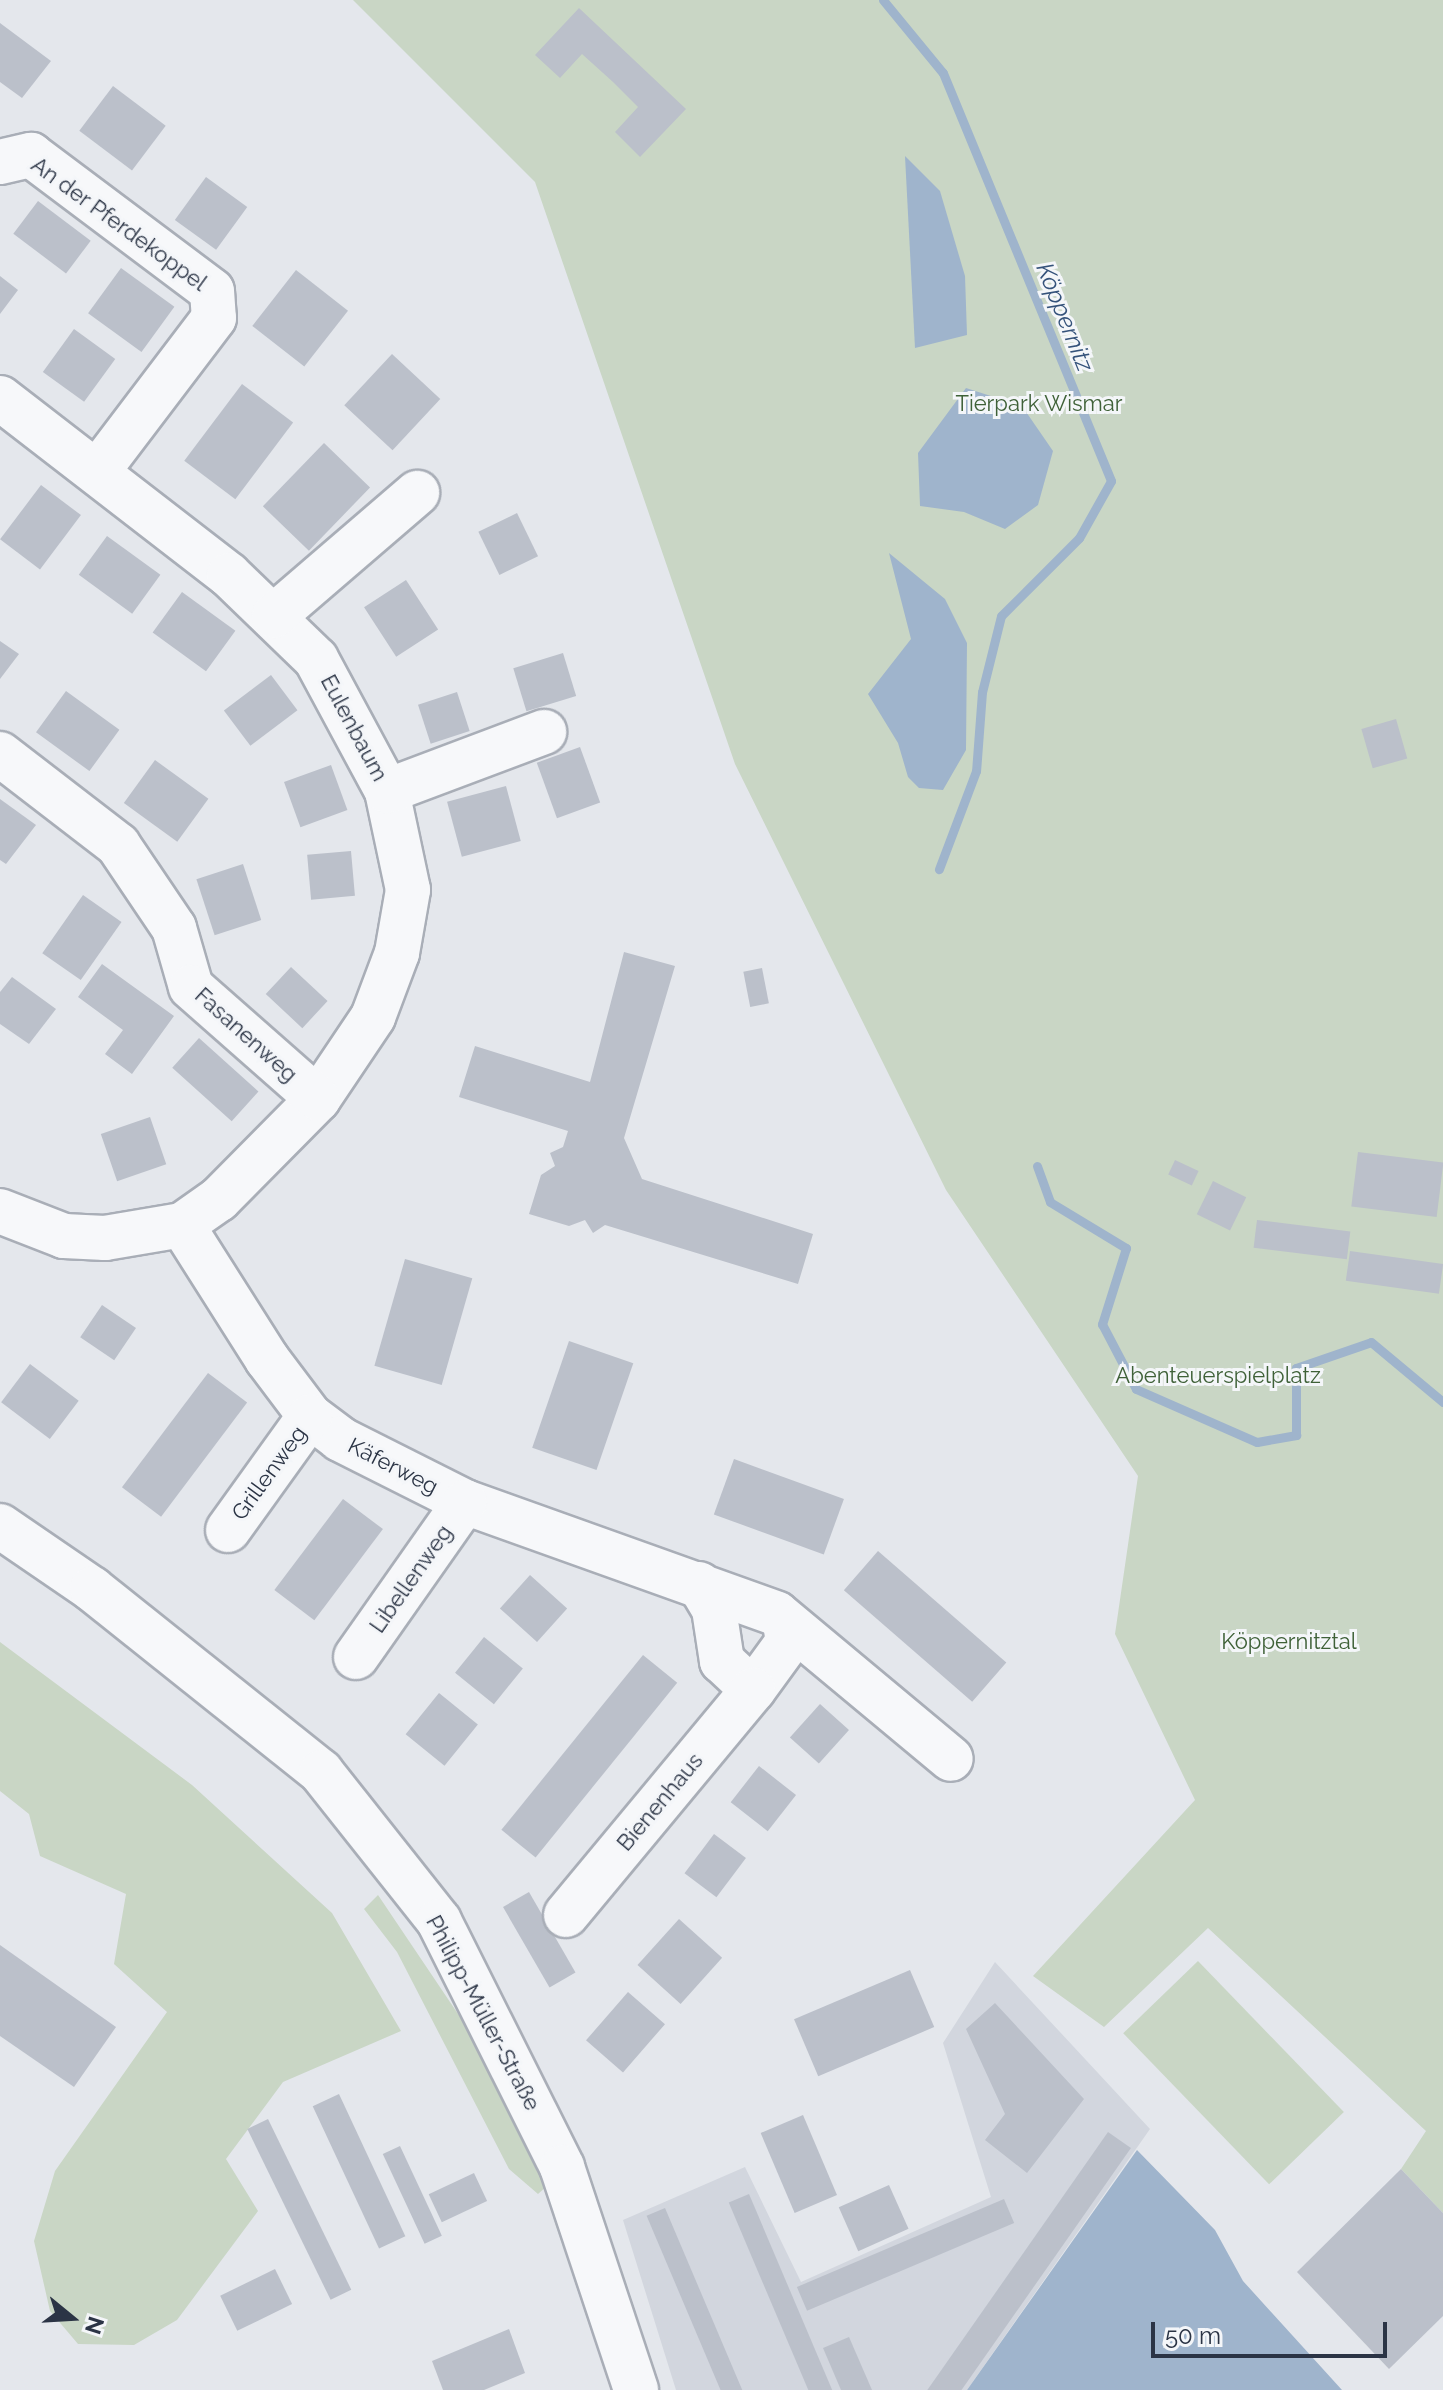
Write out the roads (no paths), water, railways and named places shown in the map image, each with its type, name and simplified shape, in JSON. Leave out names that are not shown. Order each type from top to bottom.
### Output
[{"type":"street","name":"An der Pferdekoppel","points":[[0,162],[31,155],[212,291],[214,318],[97,472]]},
{"type":"street","name":"Eulenbaum","points":[[0,398],[97,472],[274,616],[342,696],[387,791],[408,890],[397,953],[373,1017],[318,1099],[254,1169],[182,1225]]},
{"type":"street","points":[[274,616],[417,493]]},
{"type":"street","points":[[387,791],[544,732]]},
{"type":"street","name":"Fasanenweg","points":[[0,754],[118,845],[174,928],[191,987],[318,1099]]},
{"type":"street","points":[[0,1211],[31,1227],[80,1238],[182,1225]]},
{"type":"street","name":"Käferweg","points":[[182,1225],[310,1416],[340,1439],[465,1502],[699,1584],[785,1622],[951,1759]]},
{"type":"street","name":"Grillenweg","points":[[228,1530],[310,1416]]},
{"type":"street","name":"Libellenweg","points":[[356,1657],[465,1502]]},
{"type":"street","name":"Philipp-Müller-Straße","points":[[0,1526],[92,1589],[321,1772],[439,1921],[562,2167],[636,2390]]},
{"type":"street","points":[[699,1584],[714,1609],[722,1661],[753,1690],[782,1654],[785,1622]]},
{"type":"street","name":"Bienenhaus","points":[[566,1915],[753,1690]]},
{"type":"water","points":[[905,156],[940,191],[965,276],[967,335],[915,348]]},
{"type":"water","points":[[966,388],[1022,406],[1053,451],[1038,505],[1005,529],[964,512],[920,506],[918,453]]},
{"type":"water","points":[[889,553],[945,599],[967,643],[966,750],[943,790],[919,788],[908,777],[898,743],[868,694],[911,639]]},
{"type":"water","points":[[1137,2150],[1215,2230],[1243,2281],[1342,2390],[967,2390]]},
{"type":"waterway","name":"Köppernitz","points":[[883,0],[943,73],[1111,481],[1079,538],[1001,616],[982,692],[976,771],[939,869]]},
{"type":"waterway","name":"Köppernitz","points":[[1037,1166],[1050,1202],[1126,1248],[1102,1324],[1136,1389],[1257,1442],[1296,1435],[1296,1368],[1371,1342],[1443,1402]]},
{"type":"park label","name":"Tierpark Wismar","points":[[1039,404]]},
{"type":"park label","name":"Abenteuerspielplatz","points":[[1218,1376]]},
{"type":"park label","name":"Köppernitztal","points":[[1289,1642]]}]
